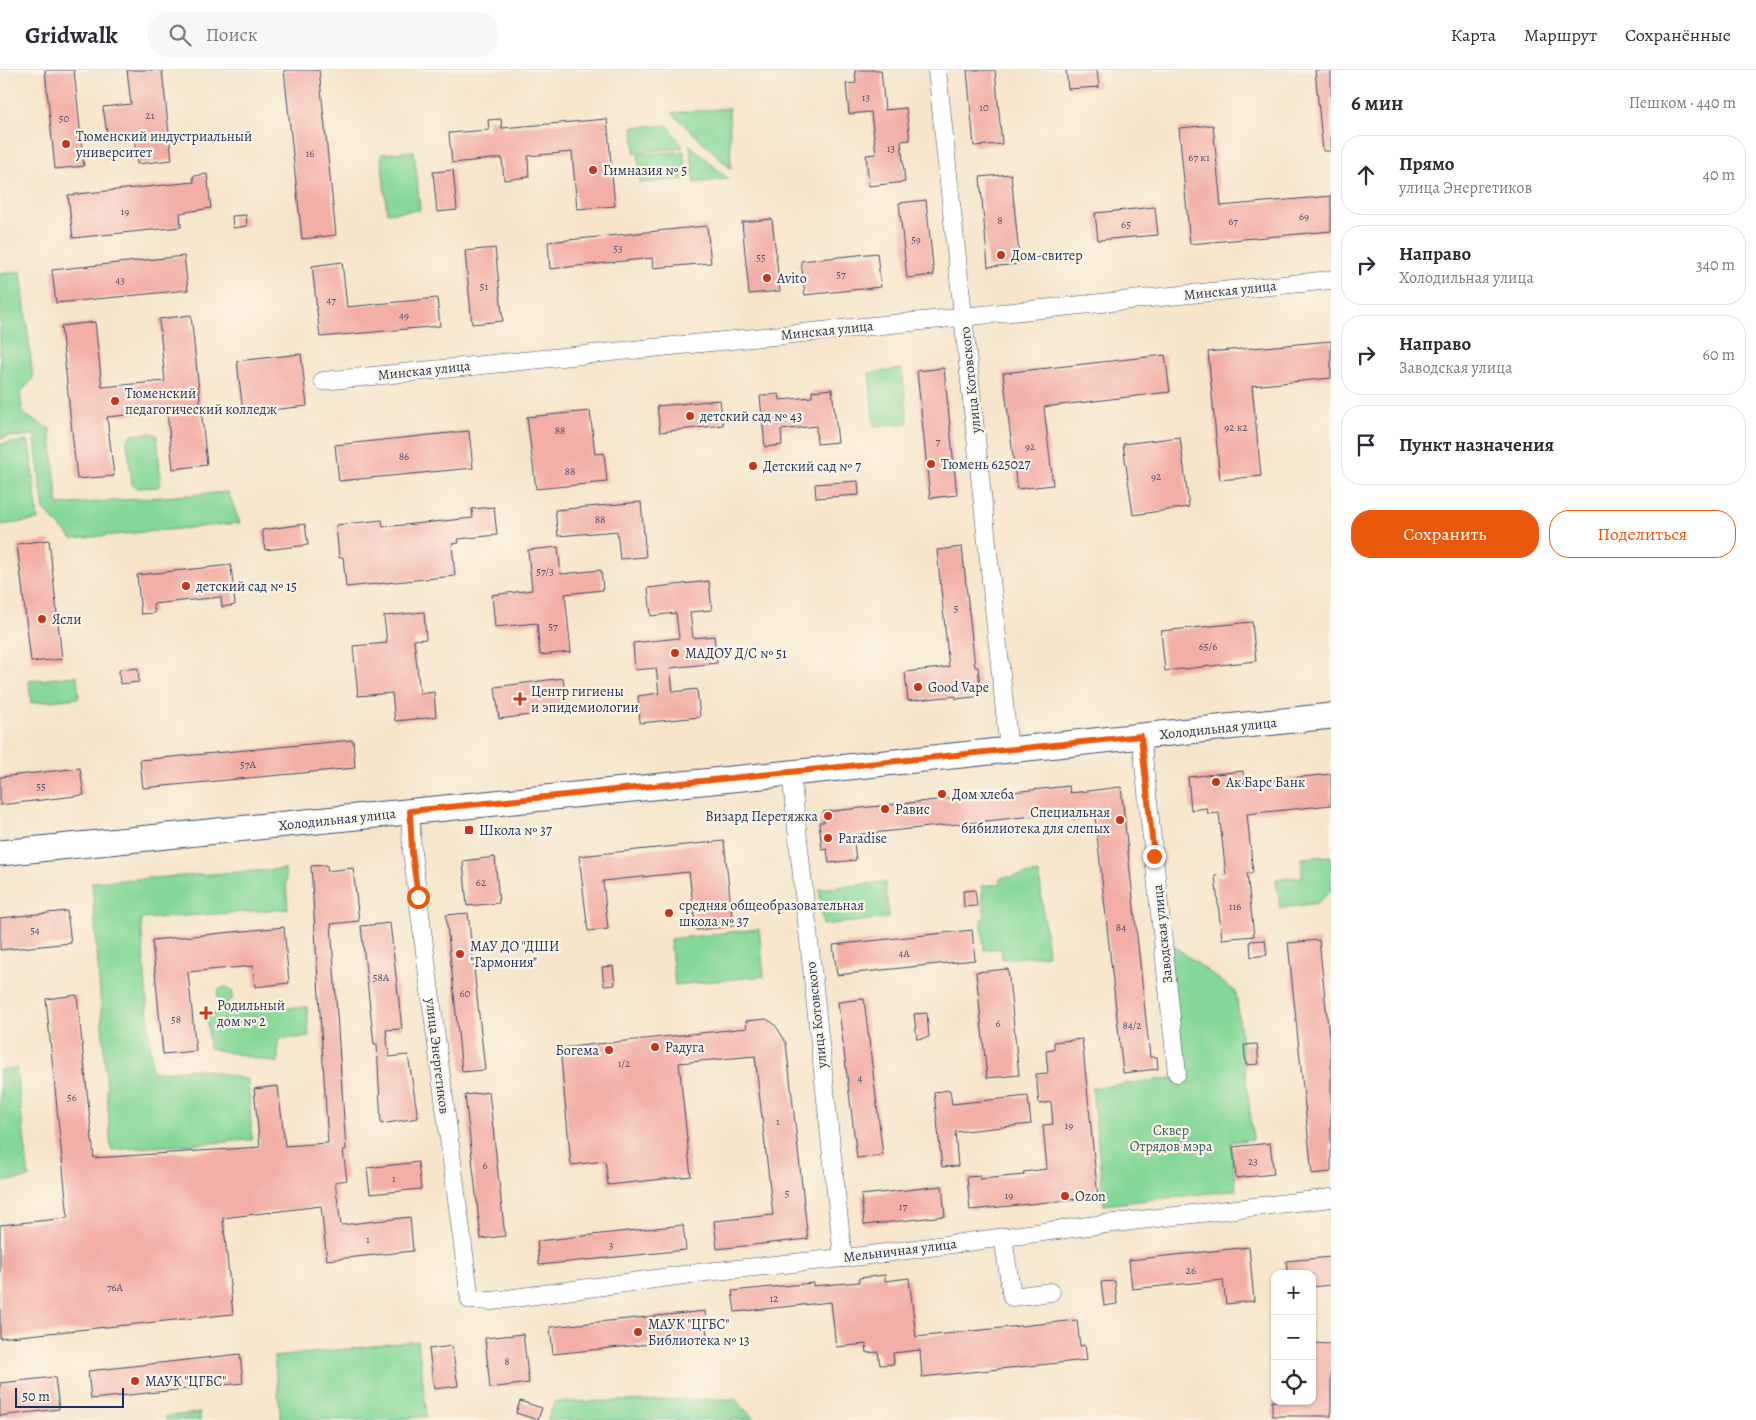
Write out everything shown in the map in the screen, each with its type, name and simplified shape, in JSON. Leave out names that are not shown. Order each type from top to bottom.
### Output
[{"type":"street","name":"улица Котовского","points":[[937,70],[1009,750]]},
{"type":"street","name":"Минская улица","points":[[323,381],[1331,280]]},
{"type":"street","name":"Холодильная улица","points":[[0,853],[1331,716]]},
{"type":"street","name":"Заводская улица","points":[[1141,736],[1177,1073]]},
{"type":"street","name":"улица Котовского","points":[[791,773],[843,1258]]},
{"type":"street","name":"улица Энергетиков","points":[[410,811],[412,852],[470,1300]]},
{"type":"street","name":"Мельничная улица","points":[[470,1300],[492,1301],[706,1272],[843,1258],[1331,1198]]},
{"type":"street","points":[[1003,1237],[1012,1297],[1051,1292]]},
{"type":"green space","points":[[729,108],[731,169],[672,113]]},
{"type":"green space","points":[[668,125],[683,147],[635,153],[633,127]]},
{"type":"green space","points":[[690,145],[728,179],[694,183]]},
{"type":"green space","points":[[414,151],[420,210],[387,213],[381,154]]},
{"type":"green space","points":[[684,151],[686,179],[640,183],[638,155]]},
{"type":"green space","points":[[21,271],[33,379],[20,393],[23,414],[50,429],[58,505],[228,492],[240,523],[72,539],[44,510],[34,435],[0,438],[0,274]]},
{"type":"green space","points":[[902,369],[908,423],[874,426],[869,373]]},
{"type":"green space","points":[[151,433],[157,435],[161,483],[158,487],[136,488],[132,484],[127,441],[131,435]]},
{"type":"green space","points":[[29,441],[38,520],[0,525],[0,444]]},
{"type":"green space","points":[[77,676],[79,698],[31,703],[29,681]]},
{"type":"green space","points":[[1331,856],[1331,891],[1317,903],[1280,908],[1276,879],[1302,877],[1302,858]]},
{"type":"green space","points":[[285,869],[288,909],[141,919],[152,1072],[200,1069],[248,1080],[252,1140],[111,1150],[92,882]]},
{"type":"green space","points":[[1039,873],[1048,955],[1002,959],[1001,948],[984,950],[981,919],[985,918],[981,886],[1000,884],[1000,878]]},
{"type":"green space","points":[[885,882],[889,918],[823,925],[819,889]]},
{"type":"green space","points":[[759,929],[764,976],[675,985],[670,939]]},
{"type":"green space","name":"Сквер Отрядов мэра","points":[[1166,940],[1236,992],[1253,1139],[1231,1142],[1236,1190],[1104,1205],[1092,1088],[1180,1077]]},
{"type":"green space","points":[[225,987],[231,989],[233,995],[231,1001],[225,1003],[219,1001],[217,995],[219,989]]},
{"type":"green space","points":[[307,1007],[309,1037],[278,1039],[278,1063],[209,1048],[207,1013]]},
{"type":"green space","points":[[16,1068],[29,1178],[0,1182],[0,1070]]},
{"type":"green space","points":[[418,1341],[427,1416],[392,1420],[281,1420],[274,1357]]},
{"type":"green space","points":[[735,1399],[756,1420],[547,1420],[555,1402]]},
{"type":"green space","points":[[200,1413],[200,1420],[166,1420],[166,1416]]},
{"type":"building","points":[[45,70],[74,70],[84,166],[55,169]]},
{"type":"building","points":[[127,70],[162,70],[172,160],[137,164],[134,136],[108,140],[103,107],[131,104]]},
{"type":"building","points":[[284,70],[319,70],[336,235],[302,239]]},
{"type":"building","points":[[855,70],[881,70],[885,110],[906,108],[910,140],[901,141],[905,182],[869,186],[866,155],[876,154],[871,112],[849,114],[846,84],[856,83]]},
{"type":"building","points":[[967,70],[995,70],[1002,144],[974,146]]},
{"type":"building","points":[[1066,70],[1097,70],[1099,87],[1068,89]]},
{"type":"building","points":[[1315,70],[1331,70],[1331,151],[1323,151]]},
{"type":"building","name":"Гимназия № 5","points":[[501,119],[502,128],[607,119],[615,206],[577,209],[572,152],[528,156],[529,177],[504,180],[502,158],[452,163],[449,133],[489,130],[488,120]]},
{"type":"building","points":[[1213,125],[1221,206],[1331,196],[1331,231],[1190,244],[1179,128]]},
{"type":"building","points":[[453,170],[457,210],[437,212],[433,172]]},
{"type":"building","points":[[207,174],[211,208],[180,213],[181,227],[73,238],[68,195],[194,182],[193,176]]},
{"type":"building","points":[[1011,174],[1020,264],[988,267],[980,177]]},
{"type":"building","points":[[926,200],[934,275],[907,278],[899,203]]},
{"type":"building","points":[[1155,207],[1158,235],[1098,240],[1095,213]]},
{"type":"building","points":[[246,215],[247,226],[233,228],[232,216]]},
{"type":"building","points":[[772,219],[780,291],[749,294],[742,222]]},
{"type":"building","points":[[707,226],[711,263],[653,268],[652,258],[550,269],[548,242]]},
{"type":"building","points":[[495,248],[503,321],[472,324],[465,251]]},
{"type":"building","points":[[877,253],[881,287],[805,295],[801,261]]},
{"type":"building","points":[[184,256],[188,290],[56,303],[52,270]]},
{"type":"building","points":[[342,262],[347,307],[437,298],[440,326],[320,337],[312,266]]},
{"type":"building","points":[[191,315],[207,465],[173,469],[167,411],[107,417],[114,476],[77,479],[61,326],[95,322],[102,387],[165,381],[159,319]]},
{"type":"building","points":[[1331,341],[1331,378],[1252,386],[1261,476],[1220,480],[1208,352]]},
{"type":"building","points":[[301,354],[307,406],[243,413],[237,361]]},
{"type":"building","points":[[1165,355],[1170,392],[1044,407],[1053,485],[1017,489],[1003,373]]},
{"type":"building","points":[[944,368],[957,495],[930,498],[917,371]]},
{"type":"building","points":[[832,389],[838,442],[817,444],[816,426],[781,430],[782,445],[765,447],[760,396],[779,394],[780,400],[812,397],[812,391]]},
{"type":"building","name":"детский сад № 43","points":[[720,400],[723,425],[660,432],[657,406]]},
{"type":"building","points":[[590,411],[595,454],[604,453],[607,482],[536,489],[527,417]]},
{"type":"building","points":[[469,431],[473,468],[339,481],[335,445]]},
{"type":"building","points":[[1180,437],[1189,507],[1133,515],[1123,444]]},
{"type":"building","points":[[858,481],[859,495],[816,498],[815,484]]},
{"type":"building","points":[[641,502],[646,557],[620,559],[617,531],[558,536],[555,510]]},
{"type":"building","points":[[494,507],[497,535],[458,539],[459,543],[452,544],[455,576],[346,587],[343,557],[339,558],[336,525],[382,520],[383,527],[473,518],[472,509]]},
{"type":"building","points":[[305,524],[308,545],[265,550],[262,530]]},
{"type":"building","name":"Ясли","points":[[49,540],[62,659],[31,662],[17,544]]},
{"type":"building","points":[[558,547],[561,574],[601,570],[603,590],[565,594],[571,652],[540,655],[537,623],[495,627],[492,595],[532,590],[528,550]]},
{"type":"building","points":[[962,547],[975,667],[978,667],[981,696],[956,699],[956,696],[908,701],[905,672],[949,667],[937,550]]},
{"type":"building","name":"детский сад № 15","points":[[231,565],[235,605],[222,607],[221,597],[153,604],[155,613],[141,614],[137,575]]},
{"type":"building","name":"МАДОУ Д/С № 51","points":[[709,581],[712,610],[690,612],[693,638],[714,636],[717,663],[670,668],[673,692],[697,689],[700,717],[640,723],[638,696],[659,693],[656,668],[635,670],[633,643],[679,638],[676,613],[651,616],[648,588]]},
{"type":"building","points":[[424,612],[426,639],[414,640],[420,694],[434,692],[436,717],[395,721],[392,693],[358,696],[353,646],[387,643],[384,616]]},
{"type":"building","points":[[1252,622],[1256,661],[1165,671],[1161,631]]},
{"type":"building","points":[[138,668],[139,682],[120,684],[119,670]]},
{"type":"building","points":[[563,678],[567,710],[499,719],[495,687]]},
{"type":"building","points":[[353,740],[355,768],[143,788],[140,760]]},
{"type":"building","points":[[80,768],[84,795],[0,805],[0,777]]},
{"type":"building","points":[[1243,771],[1244,783],[1331,774],[1331,805],[1247,814],[1253,873],[1247,873],[1254,936],[1222,939],[1215,876],[1226,875],[1219,813],[1208,814],[1207,808],[1191,810],[1188,777]]},
{"type":"building","points":[[1069,786],[1070,793],[1121,787],[1150,1057],[1157,1057],[1158,1069],[1123,1073],[1095,816],[1073,819],[1072,812],[853,835],[856,860],[829,863],[827,849],[822,850],[819,822],[824,822],[823,812]]},
{"type":"building","points":[[724,841],[733,926],[696,930],[689,872],[603,881],[608,929],[588,931],[579,856]]},
{"type":"building","points":[[495,857],[499,903],[467,906],[463,861]]},
{"type":"building","points":[[327,865],[327,871],[353,868],[359,921],[331,924],[346,1150],[343,1150],[347,1180],[335,1182],[341,1225],[410,1217],[413,1251],[327,1260],[321,1206],[223,1218],[233,1314],[0,1338],[0,1225],[68,1218],[46,999],[77,995],[94,1158],[260,1147],[254,1089],[278,1086],[285,1146],[328,1143],[311,866]]},
{"type":"building","points":[[975,890],[977,906],[964,907],[963,891]]},
{"type":"building","points":[[67,911],[71,943],[0,950],[0,918]]},
{"type":"building","points":[[468,913],[485,1070],[462,1072],[446,915]]},
{"type":"building","points":[[390,923],[402,1029],[386,1030],[389,1057],[408,1055],[418,1118],[381,1124],[377,1044],[374,1044],[361,926]]},
{"type":"building","points":[[284,927],[289,983],[255,987],[253,966],[188,972],[196,1051],[163,1054],[152,940]]},
{"type":"building","points":[[972,930],[975,960],[837,975],[833,945]]},
{"type":"building","points":[[1265,940],[1267,955],[1251,957],[1250,941]]},
{"type":"building","points":[[1319,940],[1331,1056],[1331,1172],[1312,1174],[1288,943]]},
{"type":"building","points":[[613,966],[615,985],[604,986],[602,967]]},
{"type":"building","points":[[1008,969],[1019,1075],[987,1078],[976,972]]},
{"type":"building","points":[[864,999],[883,1155],[857,1158],[838,1002]]},
{"type":"building","points":[[927,1013],[929,1037],[917,1039],[914,1014]]},
{"type":"building","points":[[766,1019],[778,1029],[786,1043],[808,1239],[717,1249],[714,1221],[773,1215],[755,1056],[679,1063],[691,1176],[608,1185],[605,1161],[571,1165],[560,1048],[747,1028],[746,1021]]},
{"type":"building","points":[[1082,1039],[1098,1197],[970,1210],[967,1177],[980,1176],[980,1179],[1024,1175],[1023,1172],[1047,1169],[1043,1125],[1053,1124],[1051,1102],[1039,1104],[1036,1074],[1048,1073],[1046,1051],[1054,1050],[1054,1042]]},
{"type":"building","points":[[1257,1044],[1259,1064],[1246,1065],[1244,1045]]},
{"type":"building","points":[[950,1090],[952,1104],[1028,1096],[1031,1124],[955,1132],[958,1166],[942,1167],[934,1092]]},
{"type":"building","points":[[489,1092],[505,1236],[481,1239],[465,1095]]},
{"type":"building","points":[[1270,1143],[1274,1174],[1236,1178],[1233,1147]]},
{"type":"building","points":[[418,1162],[421,1189],[370,1194],[367,1168]]},
{"type":"building","points":[[942,1186],[945,1216],[864,1225],[861,1195]]},
{"type":"building","points":[[683,1225],[686,1250],[539,1265],[537,1241]]},
{"type":"building","points":[[1249,1247],[1254,1301],[1226,1304],[1223,1280],[1132,1289],[1129,1260]]},
{"type":"building","points":[[1331,1257],[1331,1285],[1316,1287],[1316,1270],[1287,1270],[1286,1261]]},
{"type":"building","points":[[885,1275],[885,1281],[909,1278],[916,1337],[1077,1320],[1080,1346],[1085,1345],[1087,1360],[922,1377],[920,1350],[893,1353],[894,1364],[880,1365],[878,1352],[867,1353],[866,1344],[836,1347],[831,1302],[735,1312],[732,1291],[813,1283],[813,1286],[859,1282],[859,1278]]},
{"type":"building","points":[[1115,1281],[1117,1304],[1104,1306],[1101,1282]]},
{"type":"building","points":[[705,1311],[707,1338],[553,1354],[550,1327]]},
{"type":"building","points":[[523,1334],[529,1383],[490,1388],[485,1338]]},
{"type":"building","points":[[1316,1343],[1331,1344],[1331,1416],[1272,1416],[1272,1405],[1316,1405]]},
{"type":"building","points":[[452,1346],[458,1386],[434,1389],[429,1349]]},
{"type":"building","points":[[240,1354],[243,1383],[91,1399],[88,1371]]},
{"type":"building","points":[[55,1377],[59,1409],[0,1416],[0,1383]]},
{"type":"building","points":[[520,1401],[542,1408],[538,1420],[516,1413]]},
{"type":"place","name":"Тюменский индустриальный университет","points":[[66,144]]},
{"type":"place","name":"Гимназия № 5","points":[[593,170]]},
{"type":"place","name":"Дом-свитер","points":[[1001,255]]},
{"type":"place","name":"Avito","points":[[767,278]]},
{"type":"place","name":"Тюменский педагогический колледж","points":[[115,401]]},
{"type":"place","name":"детский сад № 43","points":[[690,416]]},
{"type":"place","name":"Тюмень 625027","points":[[931,464]]},
{"type":"place","name":"Детский сад № 7","points":[[753,466]]},
{"type":"place","name":"детский сад № 15","points":[[186,586]]},
{"type":"place","name":"Ясли","points":[[42,619]]},
{"type":"place","name":"МАДОУ Д/С № 51","points":[[675,653]]},
{"type":"place","name":"Good Vape","points":[[918,687]]},
{"type":"place","name":"Центр гигиены и эпидемиологии","points":[[520,699]]},
{"type":"place","name":"Ак Барс Банк","points":[[1216,782]]},
{"type":"place","name":"Дом хлеба","points":[[942,794]]},
{"type":"place","name":"Равис","points":[[885,809]]},
{"type":"place","name":"Визард Перетяжка","points":[[828,816]]},
{"type":"place","name":"Специальная бибилиотека для слепых","points":[[1120,820]]},
{"type":"place","name":"Школа № 37","points":[[469,830]]},
{"type":"place","name":"Paradise","points":[[828,838]]},
{"type":"place","name":"средняя общеобразовательная школа № 37","points":[[669,913]]},
{"type":"place","name":"МАУ ДО \"ДШИ \"Гармония\"","points":[[460,954]]},
{"type":"place","name":"Родильный дом № 2","points":[[206,1013]]},
{"type":"place","name":"Радуга","points":[[655,1047]]},
{"type":"place","name":"Богема","points":[[609,1050]]},
{"type":"place","name":"Ozon","points":[[1065,1196]]},
{"type":"place","name":"МАУК \"ЦГБС\" Библиотека № 13","points":[[638,1332]]},
{"type":"place","name":"МАУК \"ЦГБС\"","points":[[135,1381]]},
{"type":"route","points":[[418,897],[412,852],[410,811],[1141,736],[1154,856]]}]
